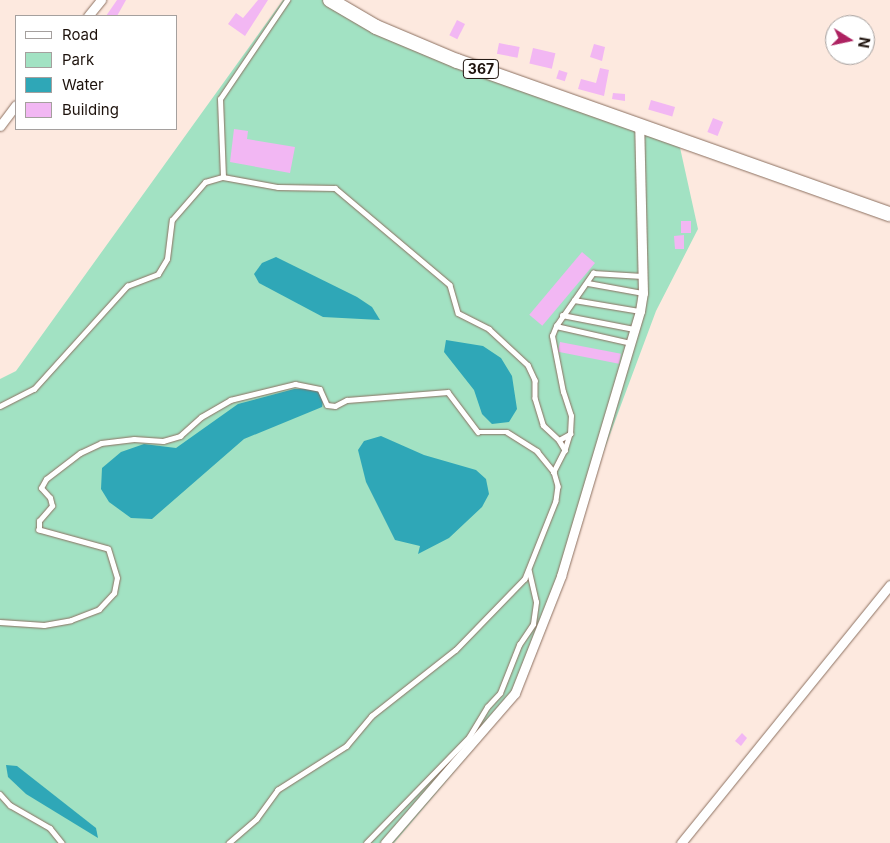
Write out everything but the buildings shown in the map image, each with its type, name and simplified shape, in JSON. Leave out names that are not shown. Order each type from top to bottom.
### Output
[{"type":"main road","name":"367","points":[[330,0],[376,27],[421,46],[890,214]]},
{"type":"street","points":[[89,15],[101,0]]},
{"type":"street","points":[[0,126],[15,106]]},
{"type":"street","points":[[385,843],[515,693],[561,576],[640,311],[643,293],[639,123]]},
{"type":"street","points":[[681,843],[890,585]]},
{"type":"lane","points":[[222,177],[220,100],[287,0]]},
{"type":"lane","points":[[0,406],[34,389],[127,286],[158,274],[167,259],[172,220],[205,182],[222,177],[278,187],[334,188],[349,199],[450,285],[458,313],[489,329],[528,365],[535,380],[535,398],[543,425],[559,440],[564,450]]},
{"type":"lane","points":[[554,472],[570,434],[572,416],[563,392],[552,336],[556,326],[562,315],[588,283],[593,273],[642,276]]},
{"type":"lane","points":[[588,283],[643,293]]},
{"type":"lane","points":[[574,300],[640,311]]},
{"type":"lane","points":[[562,315],[636,329]]},
{"type":"lane","points":[[556,326],[631,343]]},
{"type":"lane","points":[[0,622],[44,625],[71,620],[99,609],[114,592],[117,578],[108,549],[39,530],[39,521],[52,506],[50,498],[41,488],[46,479],[80,453],[101,443],[134,438],[163,441],[180,436],[201,418],[230,400],[295,384],[320,389],[326,406],[335,406],[347,400],[448,392],[458,401],[463,416],[478,432],[507,432],[520,438],[537,451],[554,472],[558,486],[556,501],[529,571],[456,650],[372,716],[347,746],[278,790],[257,819],[229,843]]},
{"type":"lane","points":[[559,440],[570,434]]},
{"type":"lane","points":[[366,843],[469,737],[500,692],[519,645],[533,624],[536,602],[529,571]]},
{"type":"lane","points":[[0,794],[10,805],[50,828],[62,843]]},
{"type":"green space","points":[[283,0],[328,0],[387,33],[679,143],[698,229],[656,311],[555,582],[519,695],[394,843],[0,843],[0,379],[16,371]]},
{"type":"water","points":[[276,257],[357,297],[372,307],[380,320],[323,317],[259,283],[254,274],[262,263]]},
{"type":"water","points":[[446,340],[483,346],[501,358],[512,376],[517,409],[509,422],[492,424],[482,414],[474,390],[444,352]]},
{"type":"water","points":[[294,389],[314,389],[324,395],[322,407],[244,439],[152,519],[131,518],[109,502],[101,489],[102,468],[121,452],[144,444],[176,448],[238,404]]},
{"type":"water","points":[[381,436],[424,455],[476,470],[486,479],[489,494],[482,507],[449,538],[418,554],[420,546],[395,540],[366,482],[358,450],[364,441]]},
{"type":"water","points":[[6,765],[17,766],[96,828],[98,838],[26,794],[8,777]]}]
